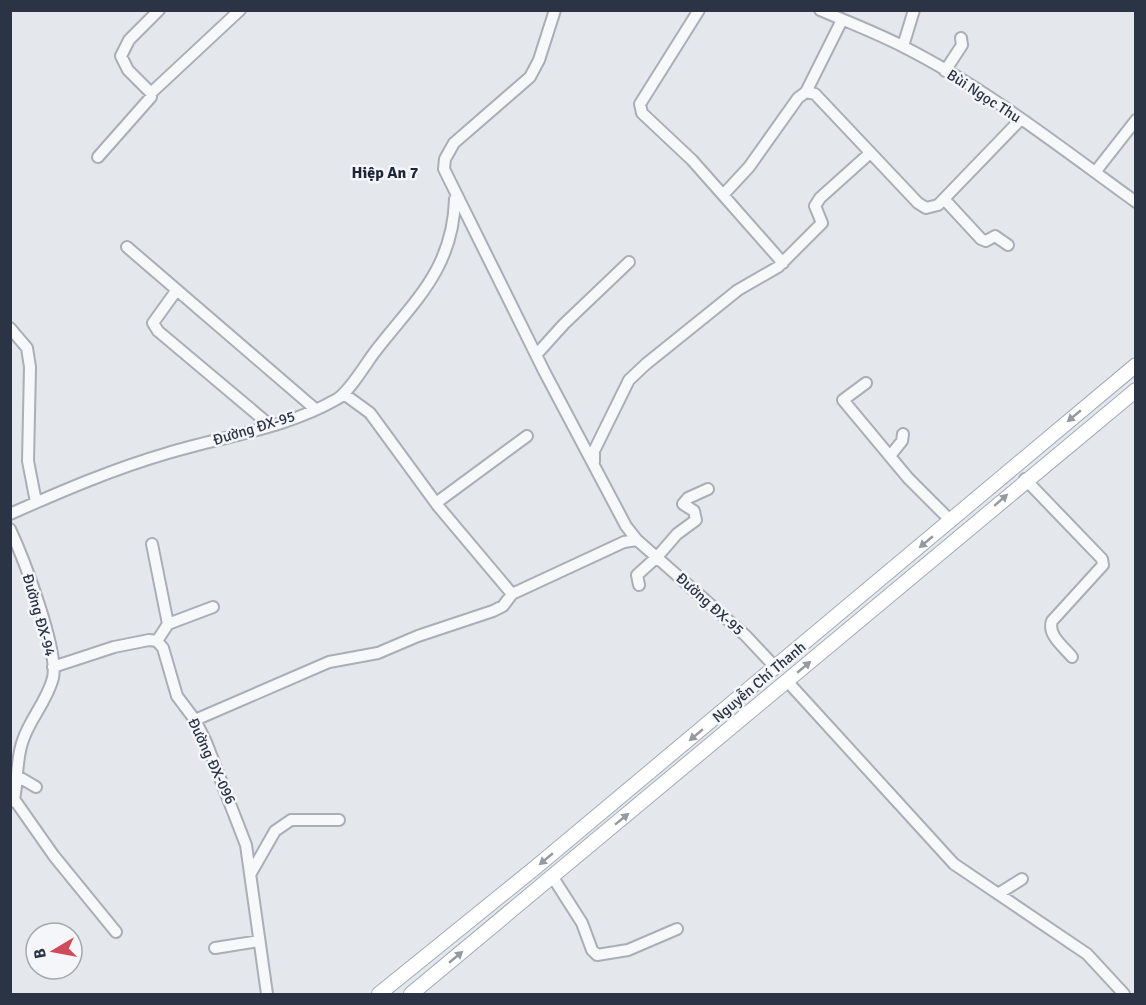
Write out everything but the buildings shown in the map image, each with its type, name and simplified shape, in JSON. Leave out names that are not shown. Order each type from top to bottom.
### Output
[{"type":"main road","name":"Nguyễn Chí Thanh","points":[[379,994],[776,668],[1136,365]]},
{"type":"main road","name":"Nguyễn Chí Thanh","points":[[411,994],[787,681],[1025,479],[1136,390]]},
{"type":"main road","points":[[1095,399],[1106,412]]},
{"type":"main road","points":[[951,521],[963,533]]},
{"type":"main road","points":[[776,668],[787,681]]},
{"type":"street","points":[[151,93],[128,70],[121,56],[129,40],[159,10]]},
{"type":"street","points":[[98,157],[142,110],[151,93],[240,10]]},
{"type":"street","name":"Đường ĐX-95","points":[[555,10],[539,60],[530,77],[454,143],[444,159],[444,169],[536,355],[626,526],[637,540],[746,636],[776,668]]},
{"type":"street","points":[[699,10],[640,105],[642,113],[692,160],[783,263]]},
{"type":"street","name":"Bùi Ngọc Thu","points":[[820,10],[903,46],[945,70],[1021,119],[1136,202]]},
{"type":"street","points":[[903,46],[914,10]]},
{"type":"street","points":[[723,195],[749,167],[798,98],[806,92],[842,20]]},
{"type":"street","points":[[945,70],[962,45],[962,38]]},
{"type":"street","points":[[806,92],[815,94],[869,154],[918,203],[926,208],[938,205],[1021,119]]},
{"type":"street","points":[[1096,171],[1136,120]]},
{"type":"street","points":[[594,466],[594,451],[629,380],[738,290],[783,263],[822,223],[815,206],[820,198],[869,154]]},
{"type":"street","name":"Đường ĐX-95","points":[[10,514],[94,476],[169,452],[271,426],[344,394],[435,277],[452,226],[455,195]]},
{"type":"street","points":[[944,199],[981,239],[986,241],[995,236],[1008,245]]},
{"type":"street","points":[[127,247],[314,408]]},
{"type":"street","points":[[536,355],[564,324],[629,262]]},
{"type":"street","points":[[176,291],[153,323],[158,331],[271,426]]},
{"type":"street","points":[[10,328],[27,348],[30,367],[28,461],[36,502]]},
{"type":"street","points":[[866,383],[843,400],[890,456],[951,521]]},
{"type":"street","points":[[344,394],[370,413],[436,503],[512,594]]},
{"type":"street","points":[[890,456],[902,441],[903,434]]},
{"type":"street","points":[[436,503],[527,436]]},
{"type":"street","points":[[1025,479],[1102,559],[1103,565],[1052,621],[1050,627],[1051,633],[1072,657]]},
{"type":"street","points":[[639,585],[637,575],[657,557],[676,534],[696,519],[694,511],[683,504],[687,498],[708,489]]},
{"type":"street","name":"Đường ĐX-94","points":[[10,529],[39,608],[53,667],[46,698],[22,742],[19,777],[12,800]]},
{"type":"street","points":[[195,720],[329,662],[378,653],[418,636],[493,611],[503,606],[512,594],[624,542],[637,540]]},
{"type":"street","points":[[152,543],[168,624]]},
{"type":"street","points":[[53,667],[114,648],[149,640],[157,641],[168,624],[213,607]]},
{"type":"street","name":"Đường ĐX-096","points":[[157,641],[163,648],[177,696],[195,720],[235,811],[246,845],[267,994]]},
{"type":"street","points":[[787,681],[954,864],[1087,954],[1124,994]]},
{"type":"street","points":[[19,777],[36,787]]},
{"type":"street","points":[[12,800],[116,933]]},
{"type":"street","points":[[251,873],[276,831],[291,820],[339,820]]},
{"type":"street","points":[[552,876],[577,915],[592,950],[597,955],[628,950],[677,929]]},
{"type":"street","points":[[998,894],[1022,879]]},
{"type":"street","points":[[215,948],[259,941]]},
{"type":"district","name":"Hiệp An 7","points":[[385,172]]}]
